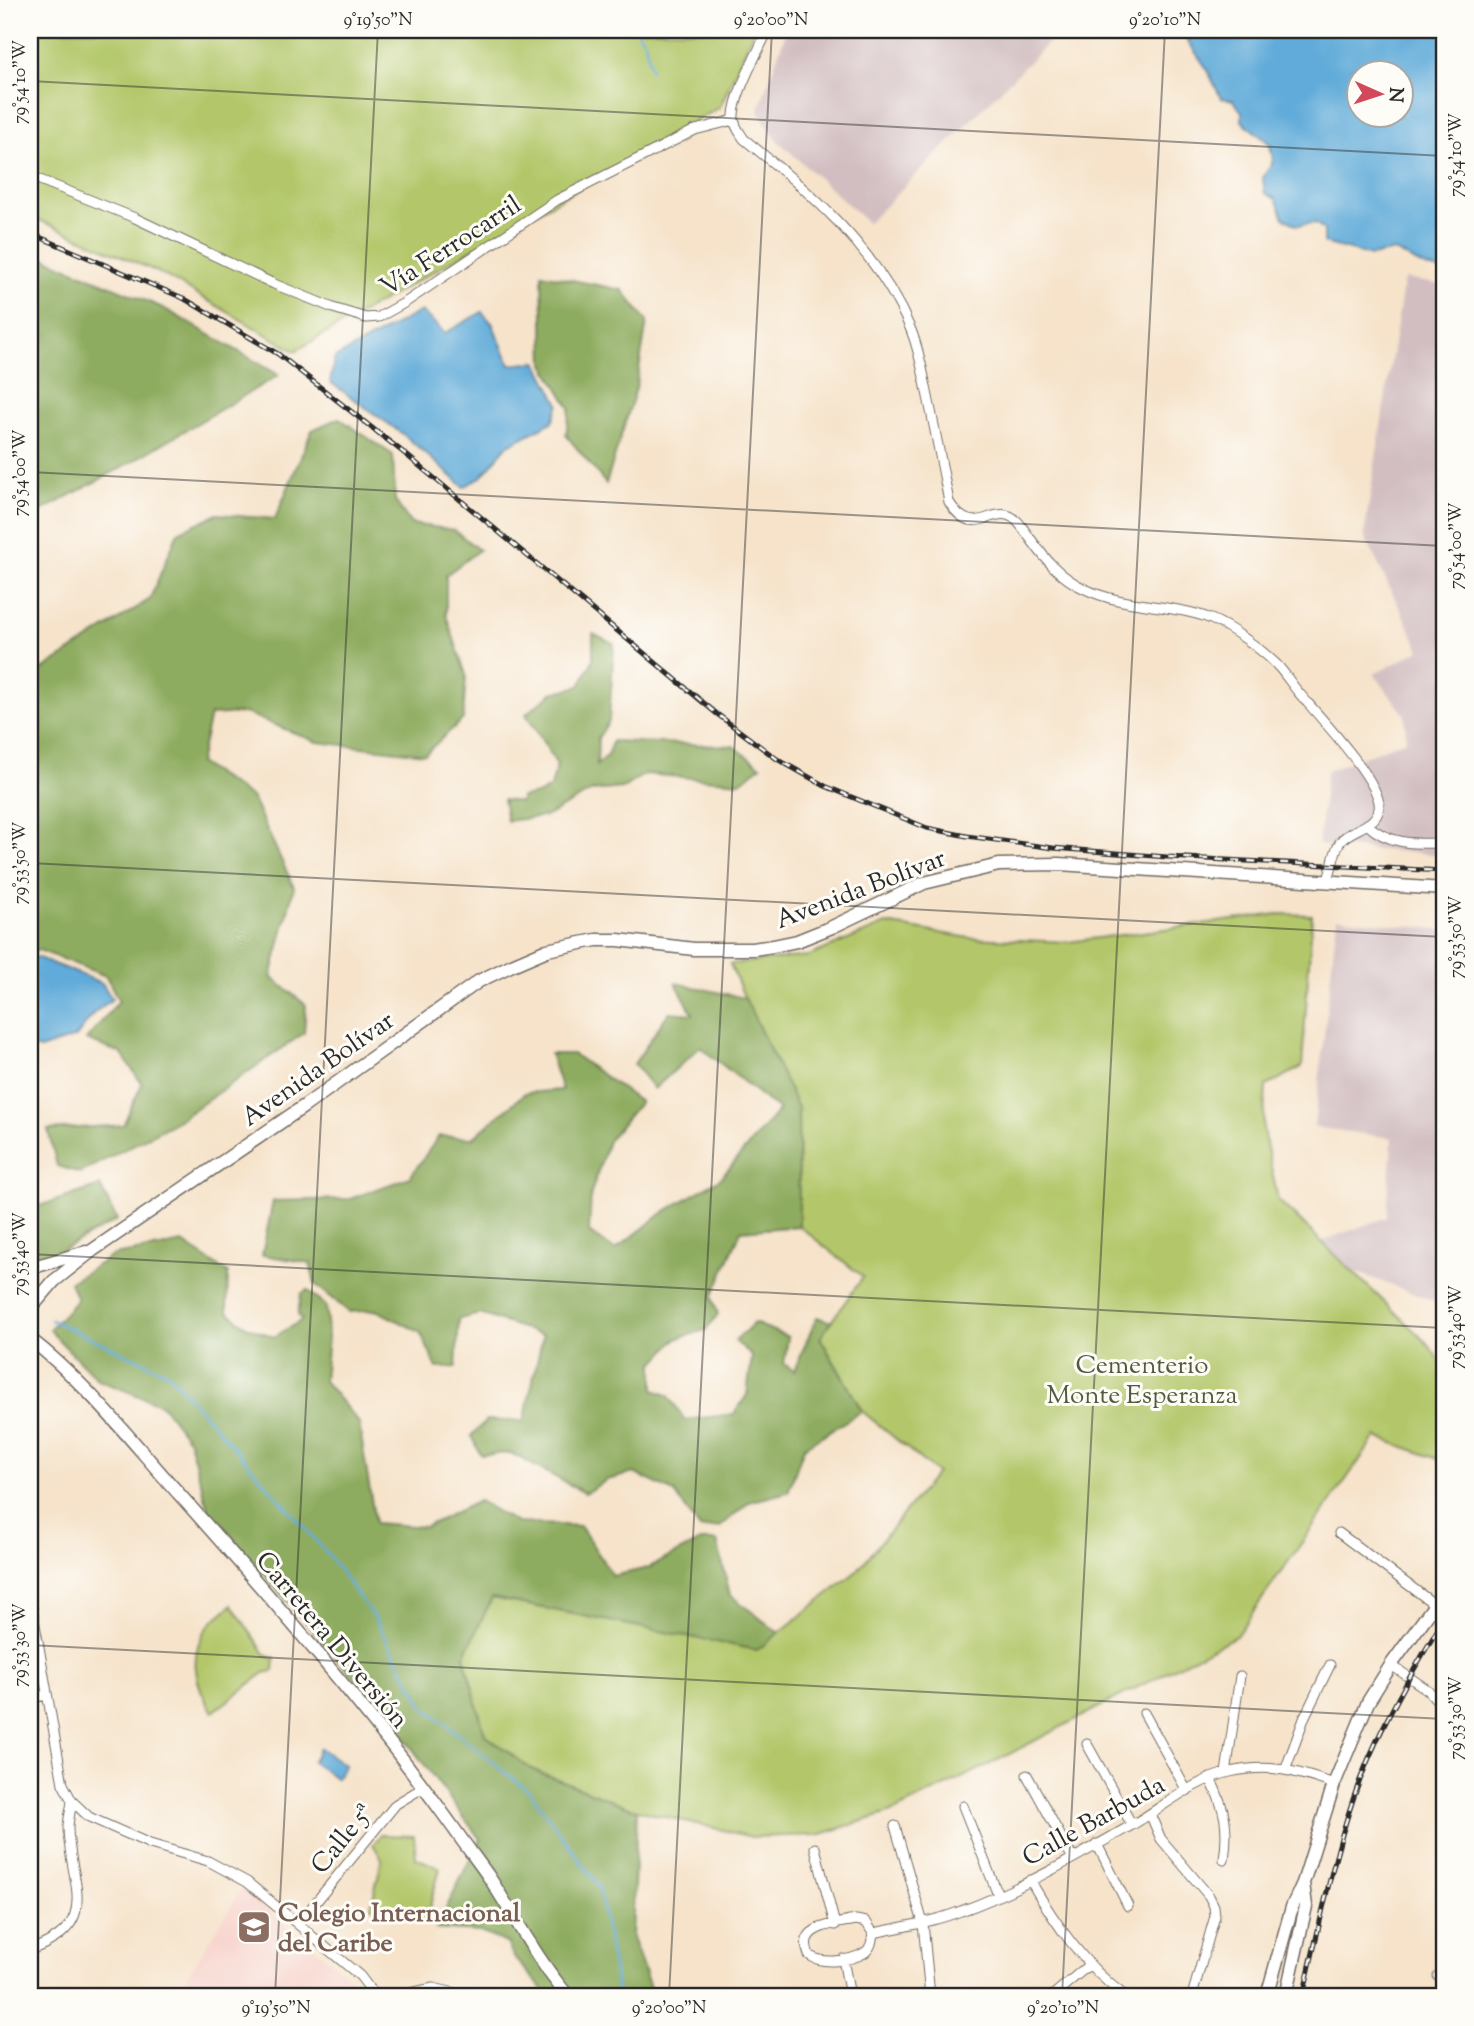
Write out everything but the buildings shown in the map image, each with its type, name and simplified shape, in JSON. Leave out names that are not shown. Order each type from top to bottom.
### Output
[{"type":"main road","name":"Avenida Bolívar","points":[[30,1309],[54,1281],[93,1250],[306,1105],[480,981],[547,950],[596,940],[694,949],[753,949],[773,946],[797,941],[832,927],[924,883],[999,865],[1059,864],[1444,889]]},
{"type":"main road","points":[[30,1268],[93,1250]]},
{"type":"main road","name":"Carretera Diversión","points":[[30,1339],[50,1354],[83,1388],[264,1589],[345,1685],[424,1787],[488,1876],[539,1958],[568,1996]]},
{"type":"main road","points":[[1267,1996],[1292,1907],[1303,1882],[1334,1784],[1368,1702],[1391,1665],[1444,1592]]},
{"type":"main road","points":[[1286,1996],[1306,1906],[1303,1882]]},
{"type":"street","points":[[768,30],[737,97],[734,120],[744,139],[830,212],[858,243],[894,294],[912,332],[920,360],[949,502],[957,515],[972,522],[996,515],[1008,516],[1017,521],[1047,562],[1082,588],[1124,602],[1210,618],[1226,626],[1276,664],[1350,752],[1374,786],[1379,798],[1379,810],[1374,818],[1345,836],[1338,844],[1327,882]]},
{"type":"street","name":"Vía Ferrocarril","points":[[30,176],[135,218],[274,284],[333,308],[366,318],[379,317],[406,302],[557,200],[695,130],[734,120]]},
{"type":"street","points":[[1367,824],[1373,831],[1411,844],[1444,843]]},
{"type":"street","points":[[1339,1533],[1434,1604]]},
{"type":"street","points":[[30,1596],[63,1784],[72,1801],[89,1817],[140,1840],[221,1866],[247,1882],[359,1976],[375,1996]]},
{"type":"street","points":[[1286,1768],[1305,1716],[1330,1665]]},
{"type":"street","points":[[1391,1665],[1409,1675],[1444,1708]]},
{"type":"street","points":[[1226,1773],[1240,1676]]},
{"type":"street","points":[[30,1698],[46,1695]]},
{"type":"street","points":[[1144,1713],[1187,1791]]},
{"type":"street","points":[[1087,1744],[1132,1825]]},
{"type":"street","name":"Calle Barbuda","points":[[873,1933],[923,1923],[964,1910],[998,1895],[1132,1825],[1210,1778],[1226,1773],[1286,1768],[1334,1784]]},
{"type":"street","points":[[1027,1774],[1072,1857]]},
{"type":"street","points":[[1210,1778],[1226,1815],[1228,1830],[1224,1860]]},
{"type":"street","name":"Calle 5ª","points":[[298,1924],[396,1804],[424,1787]]},
{"type":"street","points":[[30,1950],[54,1940],[74,1917],[78,1887],[68,1827],[72,1801]]},
{"type":"street","points":[[963,1806],[998,1895]]},
{"type":"street","points":[[1150,1814],[1161,1839],[1209,1896],[1214,1906],[1215,1916],[1192,1996]]},
{"type":"street","points":[[895,1826],[923,1923],[930,1996]]},
{"type":"street","points":[[1097,1844],[1128,1906]]},
{"type":"street","points":[[815,1847],[835,1925]]},
{"type":"street","points":[[1030,1880],[1048,1911],[1090,1965],[1125,1996]]},
{"type":"street","points":[[856,1920],[866,1922],[873,1933],[870,1947],[863,1953],[822,1962],[809,1955],[806,1948],[808,1935],[814,1930],[835,1925],[856,1920]]},
{"type":"street","points":[[843,1959],[850,1996]]},
{"type":"street","points":[[1052,1996],[1090,1965]]},
{"type":"street","points":[[396,1996],[433,1988],[468,1996]]},
{"type":"shaded area","points":[[787,30],[1061,30],[868,223],[777,140],[758,111]]},
{"type":"shaded area","points":[[1404,279],[1444,285],[1444,855],[1318,845],[1327,771],[1406,740],[1405,715],[1374,674],[1420,650],[1364,535]]},
{"type":"shaded area","points":[[1337,918],[1444,930],[1444,1305],[1353,1271],[1322,1241],[1387,1217],[1392,1138],[1314,1127]]},
{"type":"shaded area","name":"Colegio Internacional del Caribe","points":[[242,1888],[338,1967],[368,1996],[175,1996]]},
{"type":"green space","points":[[30,30],[754,30],[720,107],[295,351],[160,273],[30,216]]},
{"type":"green space","points":[[30,252],[163,308],[279,375],[123,467],[30,517]]},
{"type":"green space","points":[[542,274],[622,290],[647,321],[636,388],[606,484],[566,435],[570,408],[544,364]]},
{"type":"green space","points":[[339,418],[393,455],[395,501],[411,524],[454,530],[479,550],[446,575],[446,615],[466,675],[463,719],[425,754],[317,742],[245,713],[210,715],[199,763],[252,798],[294,887],[271,977],[306,1005],[304,1033],[176,1122],[80,1173],[57,1166],[48,1130],[123,1125],[142,1084],[121,1053],[86,1040],[119,1001],[106,976],[39,950],[30,953],[30,678],[150,599],[178,532],[217,514],[275,519],[312,430]]},
{"type":"green space","points":[[593,634],[614,644],[609,721],[598,738],[597,765],[608,755],[612,741],[733,746],[761,766],[740,782],[645,774],[623,788],[592,791],[547,816],[507,821],[503,800],[521,802],[521,797],[539,794],[551,787],[557,765],[526,714],[552,693],[580,686],[593,660]]},
{"type":"green space","name":"Cementerio Monte Esperanza","points":[[1278,914],[1312,915],[1302,1067],[1266,1086],[1263,1129],[1278,1200],[1426,1342],[1444,1366],[1444,1461],[1376,1437],[1236,1636],[892,1812],[818,1835],[752,1837],[637,1810],[531,1769],[485,1735],[464,1656],[492,1598],[757,1650],[857,1571],[937,1473],[862,1411],[820,1337],[863,1277],[799,1226],[798,1108],[730,964],[809,956],[886,924],[970,938],[1068,942]]},
{"type":"green space","points":[[676,983],[745,998],[798,1108],[799,1226],[741,1231],[712,1297],[718,1314],[706,1330],[676,1339],[654,1363],[654,1390],[668,1395],[685,1420],[734,1414],[747,1395],[752,1356],[735,1341],[754,1323],[788,1337],[784,1364],[794,1371],[817,1317],[831,1322],[820,1338],[862,1411],[804,1447],[788,1492],[749,1502],[720,1527],[700,1529],[674,1492],[634,1473],[607,1480],[585,1493],[511,1453],[481,1455],[471,1436],[487,1420],[524,1421],[543,1335],[480,1314],[459,1319],[456,1367],[437,1368],[420,1332],[376,1310],[349,1312],[315,1284],[310,1263],[262,1255],[273,1201],[350,1199],[410,1177],[439,1136],[473,1138],[525,1093],[562,1090],[550,1054],[573,1054],[640,1102],[608,1141],[591,1193],[589,1232],[615,1250],[664,1212],[721,1178],[779,1110],[700,1047],[654,1089],[634,1064],[669,1012],[693,1014]]},
{"type":"green space","points":[[100,1186],[117,1220],[51,1256],[30,1257],[30,1209]]},
{"type":"green space","points":[[183,1243],[228,1273],[227,1311],[246,1326],[274,1337],[302,1320],[298,1315],[301,1294],[307,1290],[326,1306],[328,1336],[324,1381],[359,1423],[375,1523],[425,1527],[479,1501],[517,1523],[580,1526],[613,1576],[648,1568],[700,1541],[717,1541],[730,1595],[779,1633],[757,1650],[492,1598],[464,1656],[485,1735],[531,1769],[637,1810],[632,1937],[653,1996],[549,1996],[515,1959],[507,1943],[480,1932],[436,1929],[480,1839],[394,1724],[209,1511],[189,1441],[162,1405],[98,1380],[49,1330],[77,1300],[70,1282],[114,1255]]},
{"type":"green space","points":[[232,1605],[265,1654],[275,1658],[274,1671],[264,1673],[213,1712],[198,1682],[197,1649],[209,1625]]},
{"type":"green space","points":[[381,1835],[414,1836],[416,1858],[440,1868],[426,1921],[371,1907],[382,1859],[373,1844]]},
{"type":"water","points":[[1170,30],[1444,30],[1444,271],[1425,267],[1395,251],[1371,256],[1324,243],[1324,230],[1316,223],[1297,225],[1284,218],[1276,199],[1265,193],[1263,178],[1273,161],[1270,144],[1242,121],[1242,112],[1233,100],[1221,98],[1207,69],[1183,34]]},
{"type":"water","points":[[421,311],[445,333],[482,312],[492,323],[510,365],[537,362],[559,404],[552,422],[508,445],[481,477],[464,487],[404,435],[330,382],[335,358]]},
{"type":"water","points":[[36,957],[102,983],[112,999],[94,1013],[76,1037],[40,1049],[30,1047],[30,962]]},
{"type":"water","points":[[320,1748],[345,1765],[336,1778],[312,1762]]},
{"type":"waterway","points":[[636,30],[645,42],[651,70]]},
{"type":"waterway","points":[[51,1320],[168,1373],[326,1552],[375,1619],[424,1707],[530,1792],[599,1886],[618,1996]]},
{"type":"railway","points":[[30,233],[183,298],[278,354],[404,453],[717,714],[777,759],[825,786],[927,828],[1053,848],[1167,857],[1444,871]]},
{"type":"railway","points":[[1303,1996],[1335,1860],[1360,1780],[1388,1717],[1444,1619]]},
{"type":"place","name":"Colegio Internacional del Caribe","points":[[254,1927]]}]
